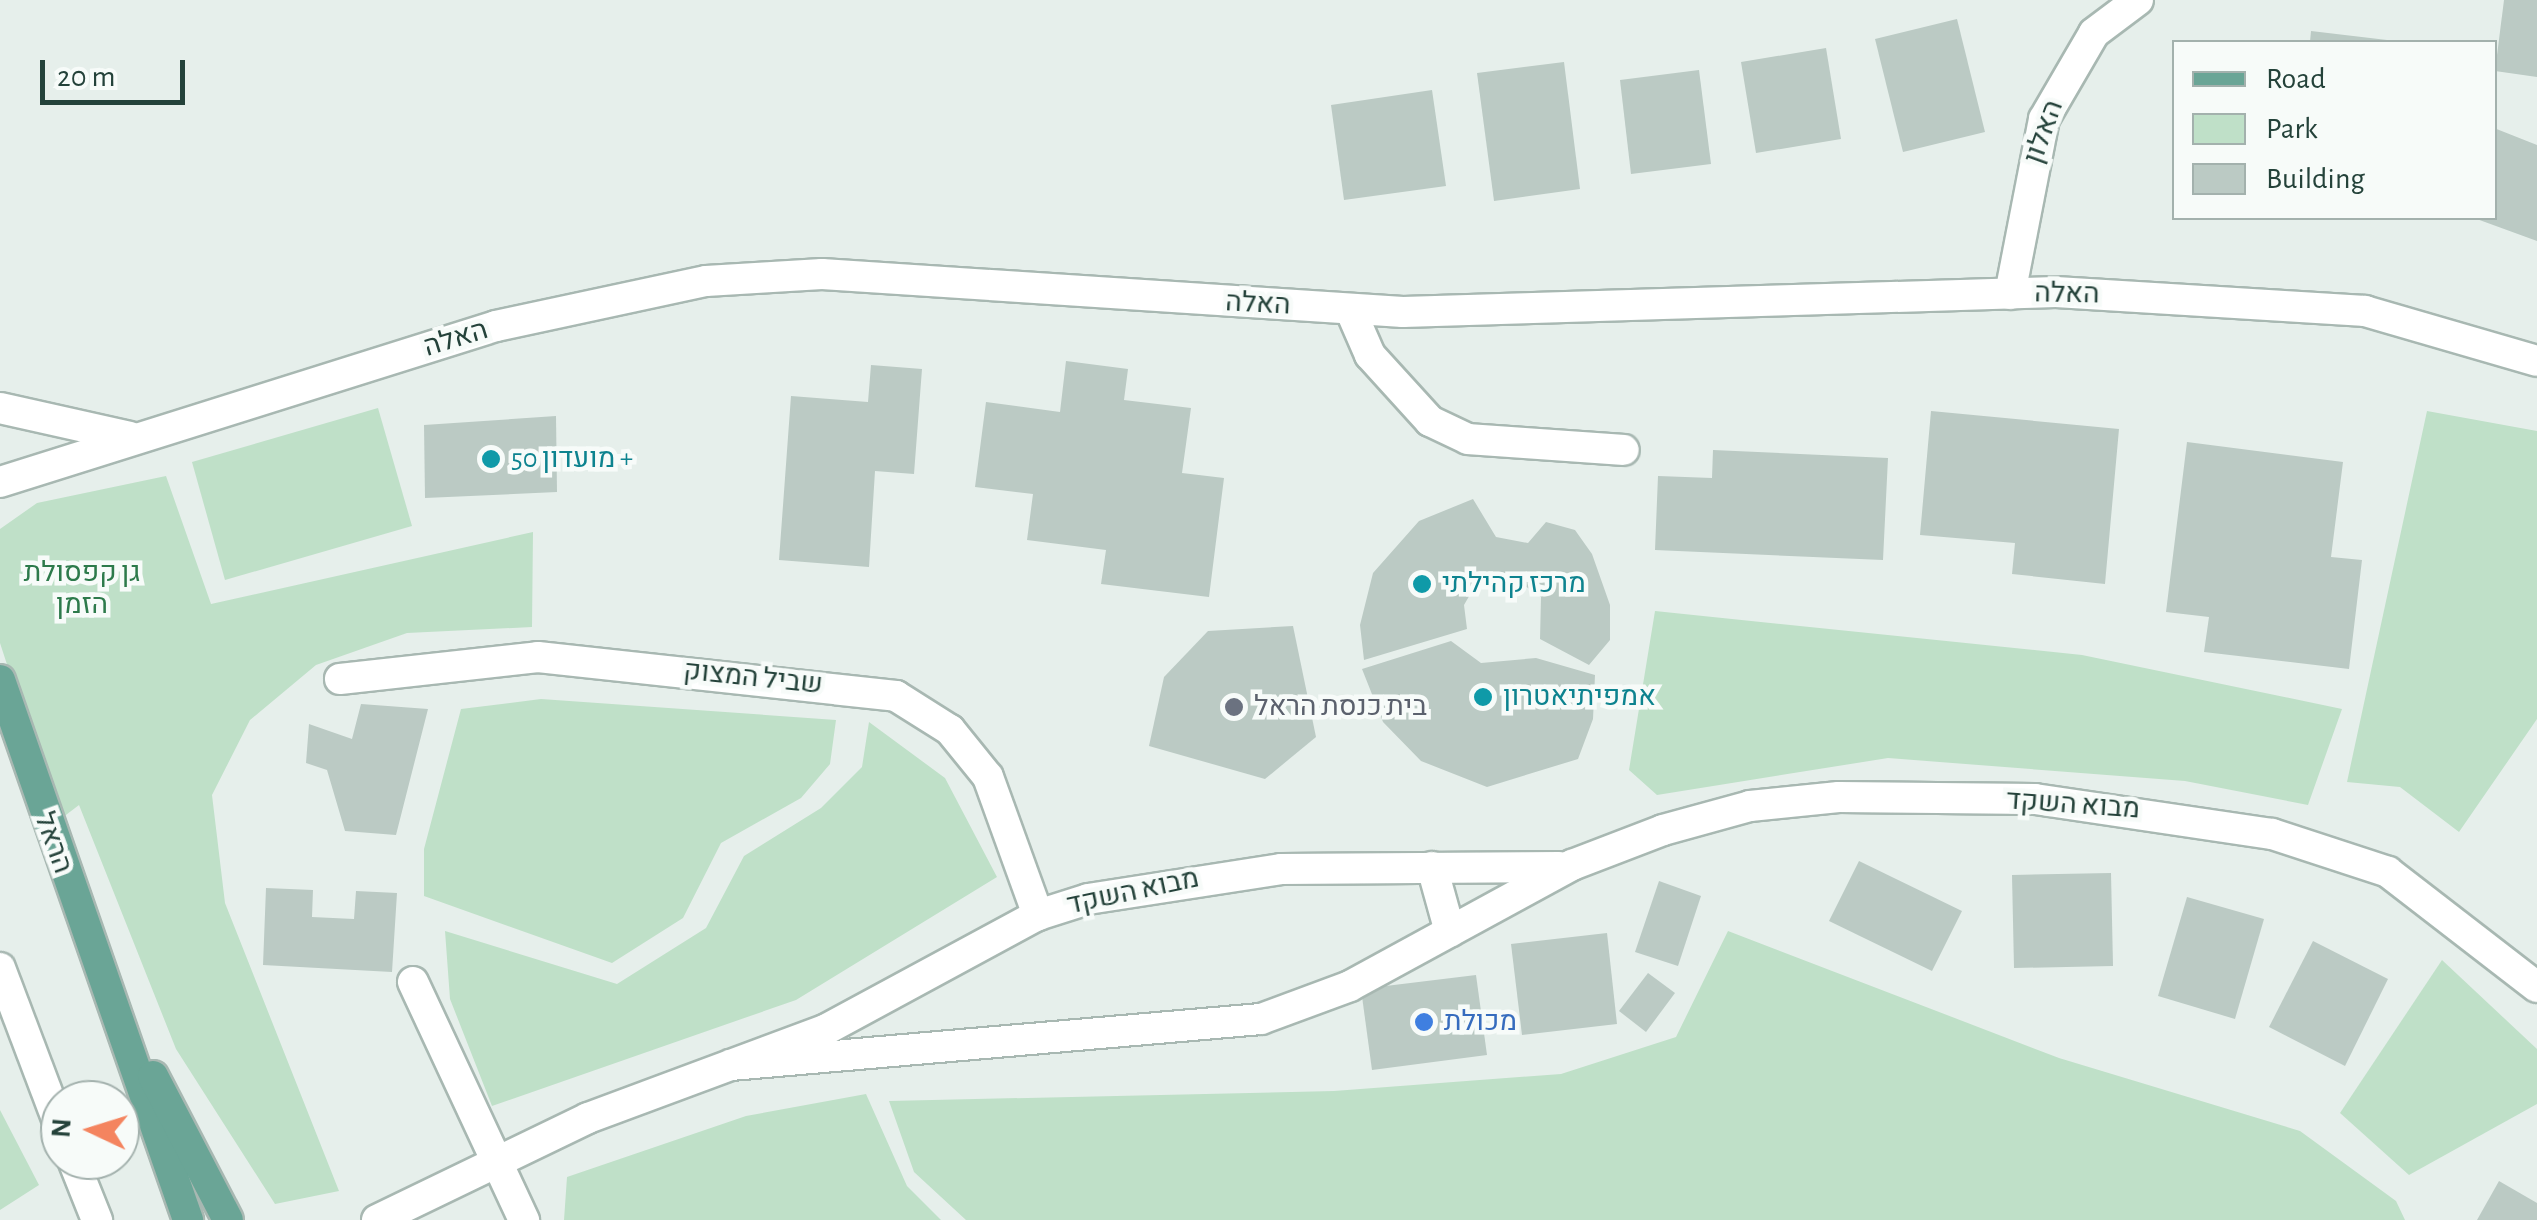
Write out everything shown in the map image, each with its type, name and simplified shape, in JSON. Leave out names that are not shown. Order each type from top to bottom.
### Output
[{"type":"main road","name":"הראל","points":[[0,680],[188,1220]]},
{"type":"main road","name":"הראל","points":[[112,1003],[228,1220]]},
{"type":"street","name":"האלון","points":[[2010,294],[2044,119],[2094,33],[2138,0]]},
{"type":"street","name":"האלה","points":[[0,482],[496,326],[706,281],[822,274],[1350,309],[2010,294],[2365,311],[2537,360]]},
{"type":"street","points":[[1350,309],[1370,355],[1430,422],[1468,439],[1624,450]]},
{"type":"street","points":[[0,408],[80,432],[143,438]]},
{"type":"street","name":"שביל המצוק","points":[[340,680],[538,656],[896,696],[950,730],[988,778],[1038,915]]},
{"type":"street","name":"מבוא השקד","points":[[731,1064],[1261,1019],[1350,986],[1572,866],[1750,806],[1840,798],[2168,812],[2388,872],[2537,987]]},
{"type":"street","name":"מבוא השקד","points":[[377,1220],[499,1162],[731,1064],[825,1030],[1038,915],[1206,875],[1572,866]]},
{"type":"street","points":[[1432,868],[1450,932]]},
{"type":"street","points":[[0,968],[42,1080]]},
{"type":"street","points":[[412,982],[524,1220]]},
{"type":"street","points":[[77,1180],[84,1217]]},
{"type":"green space","points":[[378,408],[412,526],[225,580],[192,462]]},
{"type":"green space","points":[[2427,411],[2537,431],[2537,719],[2459,832],[2400,787],[2347,782]]},
{"type":"green space","name":"גן קפסולת הזמן","points":[[166,476],[211,604],[533,532],[532,627],[407,633],[316,665],[250,720],[212,795],[225,903],[339,1191],[275,1204],[176,1049],[79,805],[58,821],[0,643],[0,529],[37,503]]},
{"type":"green space","points":[[1655,611],[2082,655],[2342,709],[2308,805],[2185,781],[1888,758],[1657,795],[1629,770]]},
{"type":"green space","points":[[541,699],[836,720],[830,764],[801,798],[721,843],[683,918],[612,963],[424,896],[424,849],[461,709]]},
{"type":"green space","points":[[869,722],[945,778],[997,877],[796,1000],[492,1106],[450,999],[445,931],[617,984],[706,928],[744,856],[821,808],[862,767]]},
{"type":"green space","points":[[1728,931],[2059,1058],[2300,1131],[2396,1201],[2405,1220],[966,1220],[914,1172],[889,1101],[1334,1091],[1561,1074],[1676,1037]]},
{"type":"green space","points":[[2442,960],[2537,1049],[2537,1104],[2409,1175],[2340,1113]]},
{"type":"green space","points":[[866,1094],[907,1186],[941,1220],[564,1220],[567,1177],[746,1116]]},
{"type":"green space","points":[[0,1110],[39,1185],[0,1210]]},
{"type":"building","points":[[2504,0],[2537,0],[2537,77],[2497,71]]},
{"type":"building","points":[[1957,19],[1985,132],[1903,152],[1875,39]]},
{"type":"building","points":[[2311,31],[2387,40],[2310,40]]},
{"type":"building","points":[[1826,48],[1841,139],[1756,153],[1741,62]]},
{"type":"building","points":[[1564,62],[1580,189],[1494,201],[1477,73]]},
{"type":"building","points":[[1699,70],[1711,164],[1631,174],[1620,80]]},
{"type":"building","points":[[1432,90],[1446,186],[1344,200],[1331,105]]},
{"type":"building","points":[[2497,129],[2537,145],[2537,241],[2479,220],[2497,220]]},
{"type":"building","points":[[1066,361],[1128,369],[1124,400],[1191,408],[1182,473],[1224,478],[1209,597],[1101,584],[1106,550],[1027,540],[1033,494],[975,487],[986,402],[1060,412]]},
{"type":"building","points":[[871,365],[922,369],[914,474],[875,471],[869,567],[779,560],[791,396],[868,402]]},
{"type":"building","points":[[1931,411],[2119,429],[2105,584],[2012,574],[2015,543],[1920,535]]},
{"type":"building","name":"מועדון 50 +","points":[[556,416],[557,492],[425,498],[424,425]]},
{"type":"building","points":[[2187,442],[2343,462],[2331,557],[2362,560],[2349,669],[2204,652],[2209,617],[2166,612]]},
{"type":"building","points":[[1713,450],[1888,458],[1883,560],[1655,550],[1658,476],[1712,478]]},
{"type":"building","name":"מרכז קהילתי","points":[[1473,499],[1496,537],[1528,543],[1546,522],[1575,530],[1592,554],[1610,605],[1610,640],[1589,665],[1540,639],[1541,597],[1506,573],[1479,579],[1464,605],[1467,629],[1364,660],[1360,625],[1373,573],[1419,521]]},
{"type":"building","name":"בית כנסת הראל","points":[[1293,626],[1316,737],[1265,779],[1149,746],[1164,677],[1208,631]]},
{"type":"building","name":"אמפיתיאטרון","points":[[1451,641],[1481,663],[1536,658],[1595,675],[1593,719],[1578,759],[1487,787],[1421,761],[1383,722],[1362,669]]},
{"type":"building","points":[[361,704],[428,709],[396,835],[345,831],[327,770],[306,763],[309,724],[352,739]]},
{"type":"building","points":[[1859,861],[1962,911],[1932,971],[1829,921]]},
{"type":"building","points":[[2111,873],[2113,966],[2014,968],[2012,875]]},
{"type":"building","points":[[1659,881],[1701,896],[1678,966],[1635,952]]},
{"type":"building","points":[[266,888],[313,890],[312,917],[354,919],[356,891],[397,893],[392,972],[263,965]]},
{"type":"building","points":[[2187,897],[2264,919],[2235,1019],[2158,996]]},
{"type":"building","points":[[1607,933],[1617,1024],[1522,1035],[1511,944]]},
{"type":"building","points":[[2313,941],[2388,979],[2345,1066],[2269,1027]]},
{"type":"building","points":[[1648,973],[1675,993],[1646,1032],[1619,1011]]},
{"type":"building","name":"מכולת","points":[[1476,975],[1487,1055],[1372,1070],[1361,989]]},
{"type":"building","points":[[2499,1181],[2537,1203],[2537,1220],[2477,1220]]},
{"type":"place","name":"מועדון 50 +","points":[[491,459]]},
{"type":"place","name":"מרכז קהילתי","points":[[1422,584]]},
{"type":"place","name":"אמפיתיאטרון","points":[[1483,697]]},
{"type":"place","name":"בית כנסת הראל","points":[[1234,707]]},
{"type":"place","name":"מכולת","points":[[1424,1022]]}]
